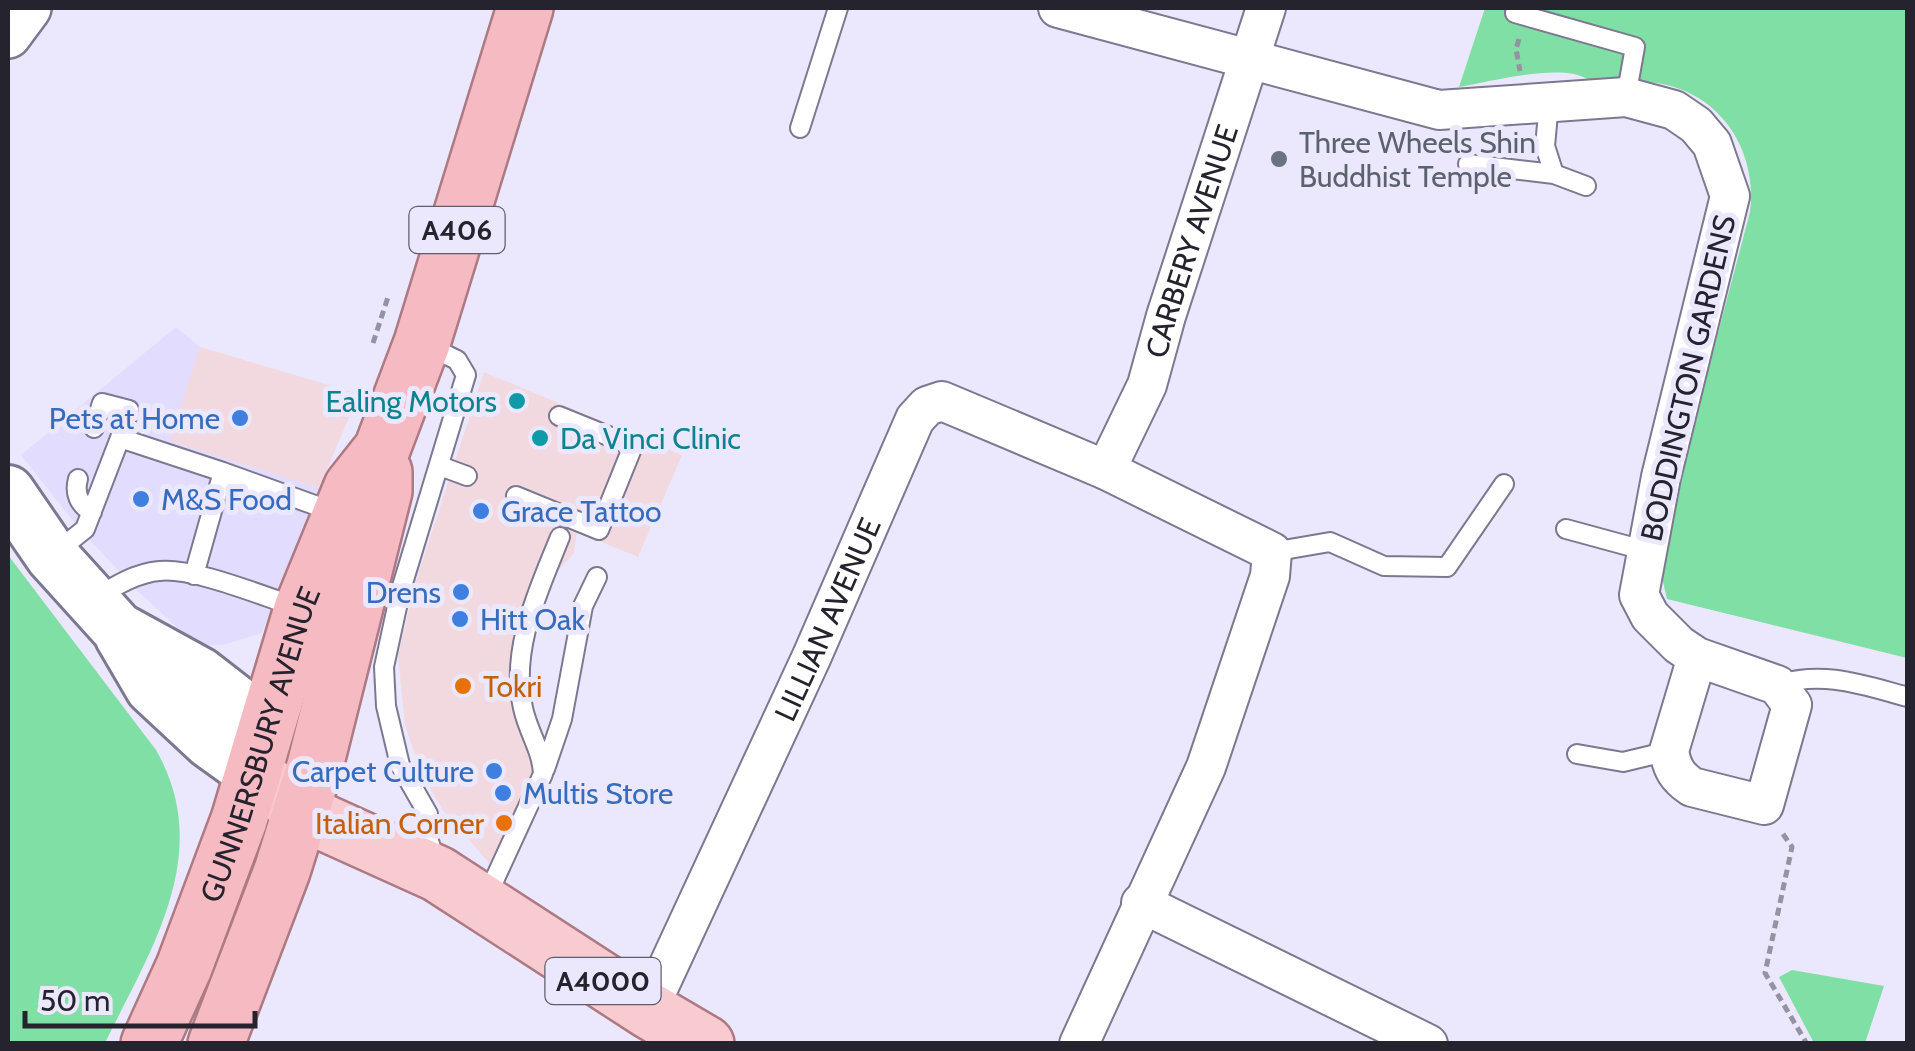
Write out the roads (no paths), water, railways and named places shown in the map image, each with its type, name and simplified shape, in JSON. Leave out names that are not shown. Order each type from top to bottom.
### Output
[{"type":"highway","name":"GUNNERSBURY AVENUE","points":[[227,1040],[308,788],[384,491],[403,472],[422,344],[524,8]]},
{"type":"highway","name":"GUNNERSBURY AVENUE","points":[[149,1044],[184,967],[239,820],[302,609],[352,487],[403,472]]},
{"type":"main road","points":[[8,492],[52,556],[104,615],[152,688],[210,742],[260,749]]},
{"type":"main road","name":"A4000","points":[[260,749],[308,788],[356,840],[438,874],[706,1044]]},
{"type":"street","points":[[8,34],[28,8]]},
{"type":"street","name":"BODDINGTON GARDENS","points":[[1058,8],[1439,110],[1626,96],[1674,110],[1696,125],[1712,144],[1730,196],[1661,477],[1640,595],[1650,616],[1696,658],[1777,684]]},
{"type":"street","name":"CARBERY AVENUE","points":[[1106,470],[1147,385],[1266,8]]},
{"type":"street","name":"LILLIAN AVENUE","points":[[648,1010],[796,691],[915,419],[927,406],[942,402],[1106,470]]},
{"type":"street","points":[[1079,1044],[1206,767],[1270,576],[1272,552],[1106,470]]},
{"type":"street","points":[[1696,658],[1669,751],[1672,766],[1692,787],[1764,805],[1792,705],[1777,684]]},
{"type":"street","points":[[1141,902],[1428,1044]]},
{"type":"lane","points":[[800,128],[838,8]]},
{"type":"lane","points":[[1521,15],[1636,47],[1626,96]]},
{"type":"lane","points":[[1549,103],[1545,146],[1554,174]]},
{"type":"lane","points":[[1468,164],[1554,174],[1586,186]]},
{"type":"lane","points":[[422,344],[458,360],[466,375],[440,466]]},
{"type":"lane","points":[[52,556],[85,529],[130,410],[102,403],[94,428]]},
{"type":"lane","points":[[516,496],[600,530],[634,446],[559,416]]},
{"type":"lane","points":[[120,438],[341,514]]},
{"type":"lane","points":[[438,874],[428,837],[428,814],[400,765],[386,706],[384,667],[397,607],[403,472],[440,466],[468,476]]},
{"type":"lane","points":[[194,575],[223,472]]},
{"type":"lane","points":[[78,479],[80,503],[92,512]]},
{"type":"lane","points":[[1272,552],[1330,542],[1384,566],[1448,567],[1504,484]]},
{"type":"lane","points":[[1566,529],[1647,551]]},
{"type":"lane","points":[[543,774],[542,757],[524,713],[519,664],[540,587],[560,538]]},
{"type":"lane","points":[[104,615],[116,585],[146,574],[172,571],[302,609]]},
{"type":"lane","points":[[483,902],[543,774],[562,719],[582,606],[596,577]]},
{"type":"lane","points":[[1777,684],[1796,678],[1826,677],[1908,697]]},
{"type":"lane","points":[[1578,754],[1623,762],[1669,751]]},
{"type":"place","name":"Three Wheels Shin Buddhist Temple","points":[[1279,159]]},
{"type":"place","name":"Ealing Motors","points":[[517,401]]},
{"type":"place","name":"Pets at Home","points":[[240,418]]},
{"type":"place","name":"Da Vinci Clinic","points":[[540,438]]},
{"type":"place","name":"M&S Food","points":[[141,499]]},
{"type":"place","name":"Grace Tattoo","points":[[481,511]]},
{"type":"place","name":"Drens","points":[[461,592]]},
{"type":"place","name":"Hitt Oak","points":[[460,619]]},
{"type":"place","name":"Tokri","points":[[463,686]]},
{"type":"place","name":"Carpet Culture","points":[[494,771]]},
{"type":"place","name":"Multis Store","points":[[503,793]]},
{"type":"place","name":"Italian Corner","points":[[504,823]]}]
